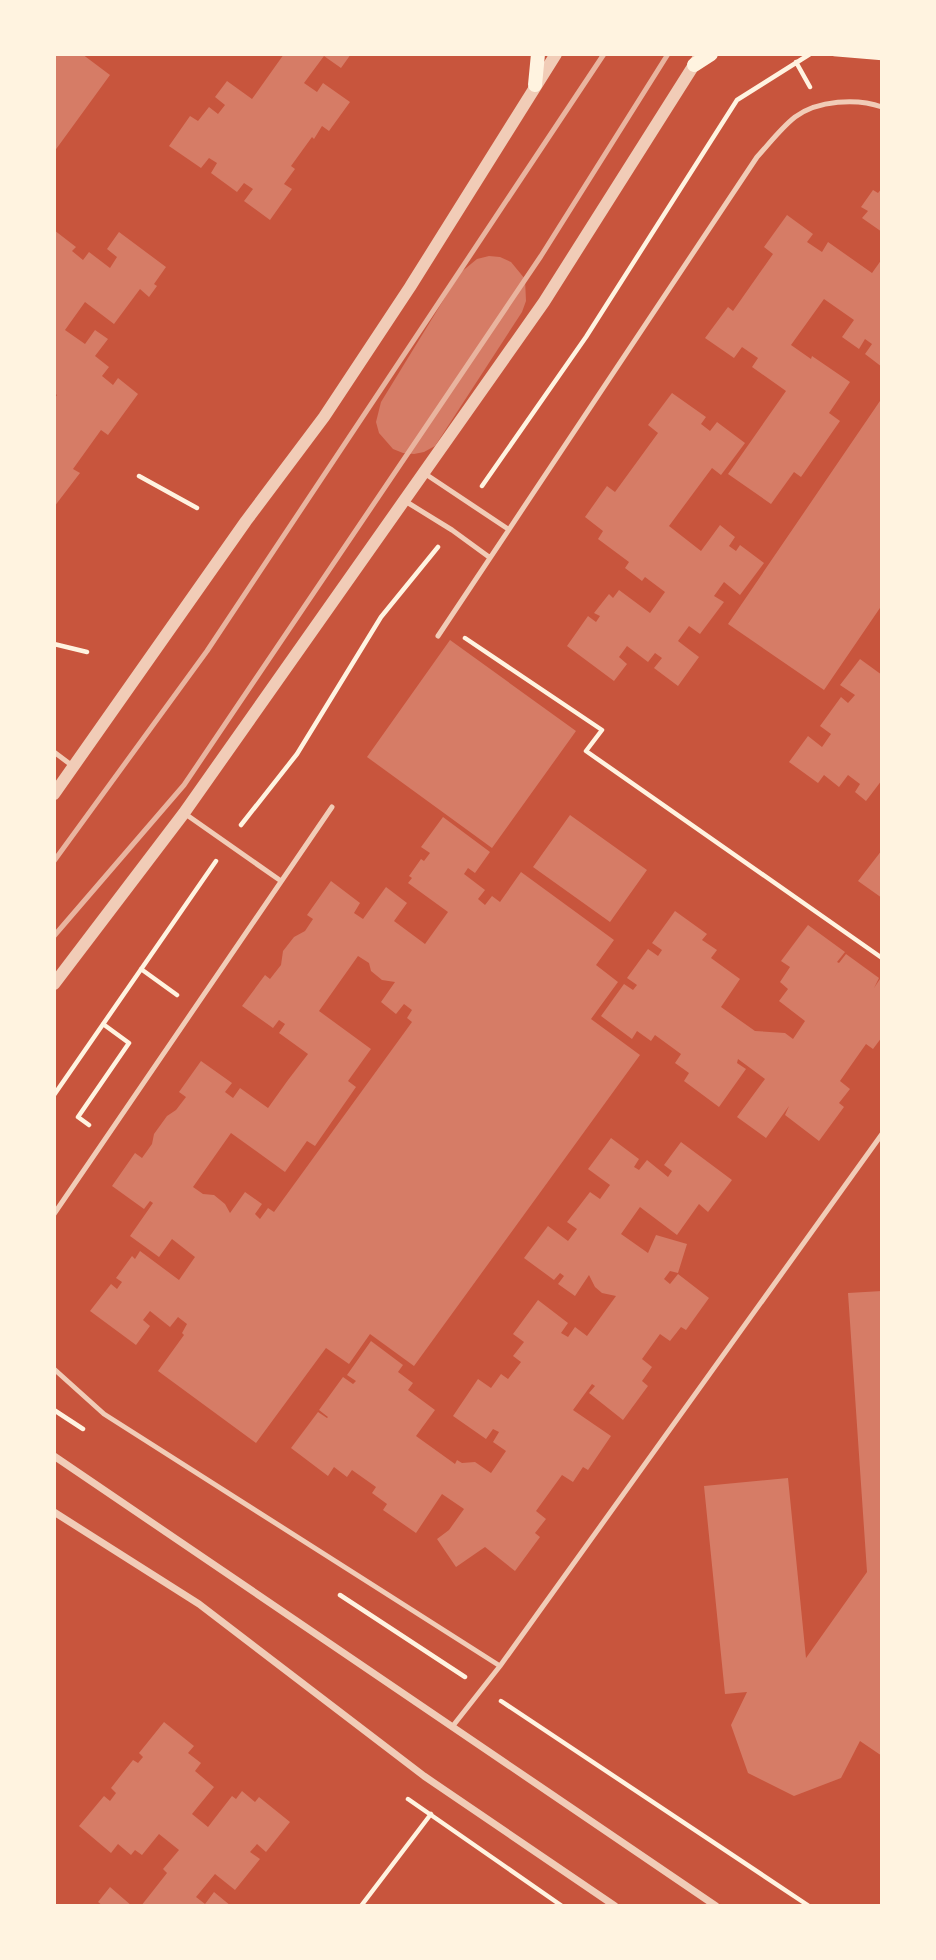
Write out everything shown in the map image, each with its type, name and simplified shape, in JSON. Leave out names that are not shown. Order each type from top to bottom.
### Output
[{"type":"main road","points":[[536,85],[538,54]]},
{"type":"main road","points":[[697,60],[711,54]]},
{"type":"street","points":[[54,794],[246,521],[324,417],[410,287],[556,54]]},
{"type":"street","points":[[54,984],[184,813],[544,302],[697,60]]},
{"type":"street","points":[[54,1456],[716,1906]]},
{"type":"street","points":[[54,1512],[199,1604],[424,1776],[615,1906]]},
{"type":"lane","points":[[438,636],[749,169],[772,141],[797,115],[820,107],[857,102],[882,107]]},
{"type":"lane","points":[[424,473],[508,530]]},
{"type":"lane","points":[[404,501],[452,530],[489,557]]},
{"type":"lane","points":[[54,752],[75,767]]},
{"type":"lane","points":[[54,1214],[332,807]]},
{"type":"lane","points":[[184,813],[281,881]]},
{"type":"lane","points":[[452,1727],[500,1666],[882,1134]]},
{"type":"lane","points":[[54,1369],[104,1414],[500,1666]]},
{"type":"path","points":[[470,503],[586,337],[737,100],[810,54]]},
{"type":"path","points":[[834,54],[882,58]]},
{"type":"path","points":[[139,476],[197,508]]},
{"type":"path","points":[[54,1095],[227,844],[297,754],[381,617],[452,530]]},
{"type":"path","points":[[445,624],[602,730],[586,751],[882,958]]},
{"type":"path","points":[[54,644],[87,652]]},
{"type":"path","points":[[141,969],[185,1001]]},
{"type":"path","points":[[103,1024],[129,1043],[78,1117],[106,1139]]},
{"type":"path","points":[[54,1410],[88,1432]]},
{"type":"path","points":[[335,1591],[809,1906]]},
{"type":"path","points":[[408,1799],[562,1906]]},
{"type":"path","points":[[361,1906],[431,1814]]},
{"type":"building","points":[[54,54],[82,54],[110,75],[54,152]]},
{"type":"building","points":[[284,54],[351,54],[341,68],[324,56],[304,83],[317,92],[323,83],[350,102],[329,131],[322,126],[291,166],[295,169],[284,184],[292,189],[270,220],[244,201],[253,189],[244,183],[237,192],[211,173],[217,163],[209,158],[201,168],[169,146],[190,116],[198,121],[209,107],[218,114],[225,105],[215,97],[227,81],[252,99]]},
{"type":"building","points":[[882,188],[882,232],[862,218],[868,211],[861,207],[873,190],[878,193]]},
{"type":"building","points":[[787,215],[813,234],[807,242],[822,252],[828,242],[872,273],[882,259],[882,367],[865,354],[872,344],[865,339],[859,349],[842,337],[854,320],[824,299],[791,345],[850,382],[829,413],[840,421],[801,477],[794,472],[771,504],[728,474],[786,391],[752,367],[758,358],[742,347],[734,358],[705,338],[728,307],[733,311],[773,254],[764,247]]},
{"type":"building","points":[[54,230],[76,247],[72,251],[83,260],[89,252],[110,268],[117,257],[107,249],[119,232],[166,267],[149,297],[140,289],[114,324],[85,302],[65,330],[85,344],[95,330],[108,339],[95,356],[109,367],[102,376],[113,385],[118,378],[138,394],[108,435],[101,430],[73,469],[80,473],[54,507],[54,399],[57,395],[54,393]]},
{"type":"building","points":[[489,256],[511,262],[525,279],[526,301],[522,312],[435,446],[414,454],[393,449],[379,433],[376,422],[381,402],[460,273],[477,259]]},
{"type":"building","points":[[672,393],[706,417],[701,424],[710,431],[717,422],[745,443],[721,475],[712,468],[669,526],[701,551],[720,525],[735,537],[729,546],[736,551],[740,545],[764,563],[740,595],[724,582],[714,596],[724,602],[700,634],[689,626],[678,641],[699,657],[678,686],[654,668],[662,658],[655,653],[648,662],[627,646],[619,657],[627,664],[614,681],[567,646],[588,616],[596,622],[600,616],[594,613],[609,594],[613,598],[619,590],[650,613],[665,592],[645,577],[642,581],[625,568],[629,562],[598,539],[603,531],[585,517],[607,486],[615,492],[658,433],[648,425]]},
{"type":"building","points":[[882,398],[882,605],[824,690],[728,624]]},
{"type":"building","points":[[450,640],[576,731],[492,848],[367,757]]},
{"type":"building","points":[[860,659],[882,675],[882,780],[866,801],[855,792],[860,784],[848,775],[839,787],[824,775],[818,783],[789,762],[808,736],[822,747],[831,734],[820,726],[841,697],[848,703],[855,695],[840,685]]},
{"type":"building","points":[[570,815],[647,870],[610,922],[533,867]]},
{"type":"building","points":[[443,817],[490,852],[475,873],[468,868],[464,874],[485,890],[478,899],[485,905],[492,896],[500,902],[521,872],[614,940],[596,965],[618,982],[591,1019],[640,1055],[414,1366],[370,1334],[349,1364],[326,1348],[256,1443],[158,1371],[184,1335],[182,1333],[187,1324],[178,1317],[170,1327],[150,1311],[143,1320],[150,1326],[136,1345],[90,1311],[111,1284],[117,1289],[122,1282],[116,1278],[132,1256],[135,1259],[140,1251],[179,1280],[195,1257],[172,1239],[159,1257],[130,1236],[153,1203],[150,1201],[144,1209],[112,1186],[135,1153],[142,1158],[152,1144],[154,1134],[186,1097],[179,1092],[201,1061],[232,1083],[225,1092],[233,1098],[240,1088],[268,1108],[308,1054],[279,1033],[285,1024],[279,1020],[273,1028],[242,1006],[265,975],[270,979],[281,965],[283,951],[294,937],[305,931],[313,919],[307,915],[331,881],[360,903],[354,913],[363,919],[386,887],[407,903],[394,921],[425,944],[448,912],[408,883],[412,878],[409,876],[421,859],[424,861],[430,853],[421,847]],"holes":[[[358,956],[369,963],[371,971],[382,980],[395,982],[381,1002],[396,1014],[404,1004],[412,1010],[407,1018],[412,1022],[274,1212],[268,1208],[260,1219],[255,1214],[262,1204],[245,1192],[230,1213],[225,1204],[214,1195],[203,1194],[193,1187],[231,1133],[285,1172],[307,1141],[315,1146],[356,1087],[348,1081],[371,1049],[319,1011]]]},
{"type":"building","points":[[882,850],[882,898],[858,881]]},
{"type":"building","points":[[675,911],[707,934],[702,940],[717,950],[711,958],[740,979],[721,1007],[755,1031],[785,1033],[793,1039],[805,1021],[779,1001],[788,989],[780,982],[790,967],[781,961],[808,925],[845,952],[837,962],[846,954],[879,978],[874,988],[882,976],[882,1037],[873,1049],[866,1044],[840,1081],[850,1089],[839,1103],[844,1107],[819,1141],[785,1115],[789,1106],[766,1138],[737,1117],[765,1079],[738,1059],[737,1063],[746,1069],[719,1107],[684,1081],[689,1073],[675,1063],[681,1054],[655,1035],[651,1041],[637,1031],[632,1039],[601,1016],[624,984],[633,990],[637,985],[627,978],[648,949],[658,956],[662,950],[652,943]]},
{"type":"building","points":[[611,1138],[639,1159],[634,1167],[639,1170],[647,1160],[668,1177],[672,1171],[664,1165],[681,1142],[732,1180],[708,1212],[699,1204],[677,1235],[640,1207],[621,1234],[648,1253],[656,1235],[687,1244],[678,1273],[670,1271],[664,1279],[670,1284],[678,1274],[709,1298],[686,1330],[681,1327],[670,1341],[660,1334],[642,1359],[652,1367],[642,1381],[648,1386],[623,1420],[589,1393],[595,1386],[592,1384],[573,1410],[611,1436],[588,1470],[583,1467],[573,1482],[562,1475],[536,1511],[546,1519],[535,1533],[540,1537],[515,1571],[485,1547],[456,1567],[437,1539],[449,1530],[464,1509],[442,1494],[416,1533],[383,1510],[387,1504],[372,1493],[376,1487],[352,1470],[347,1477],[334,1467],[328,1476],[291,1448],[318,1412],[328,1417],[319,1410],[343,1377],[353,1384],[356,1381],[347,1375],[371,1341],[403,1365],[398,1372],[413,1383],[408,1390],[435,1410],[416,1436],[455,1464],[457,1460],[462,1463],[475,1462],[491,1473],[506,1451],[493,1442],[499,1432],[493,1429],[486,1439],[453,1416],[478,1379],[491,1388],[501,1374],[508,1379],[521,1362],[513,1356],[524,1342],[513,1334],[538,1300],[568,1323],[561,1333],[568,1337],[575,1327],[587,1336],[616,1296],[602,1293],[595,1287],[589,1275],[575,1296],[558,1284],[564,1276],[560,1273],[554,1280],[524,1258],[548,1226],[568,1241],[577,1229],[567,1222],[590,1192],[600,1199],[610,1185],[588,1169]]},
{"type":"building","points":[[882,1291],[882,1756],[860,1741],[841,1778],[794,1796],[748,1773],[731,1725],[747,1692],[725,1694],[704,1486],[788,1478],[806,1658],[867,1572],[848,1293]]},
{"type":"building","points":[[164,1722],[194,1746],[188,1753],[201,1763],[195,1771],[214,1787],[192,1814],[208,1827],[232,1796],[236,1799],[242,1791],[255,1802],[259,1797],[290,1822],[266,1852],[257,1844],[250,1852],[260,1859],[235,1890],[215,1874],[196,1897],[205,1904],[214,1892],[231,1906],[141,1906],[167,1873],[163,1869],[179,1850],[159,1834],[142,1855],[135,1850],[131,1855],[118,1844],[111,1853],[79,1826],[104,1796],[110,1801],[116,1793],[111,1788],[133,1760],[138,1763],[143,1757],[139,1753]]},
{"type":"building","points":[[110,1887],[132,1906],[103,1906],[98,1902]]},
{"type":"railway","points":[[54,861],[207,651],[604,54]]},
{"type":"railway","points":[[54,936],[184,785],[541,256],[668,54]]}]
